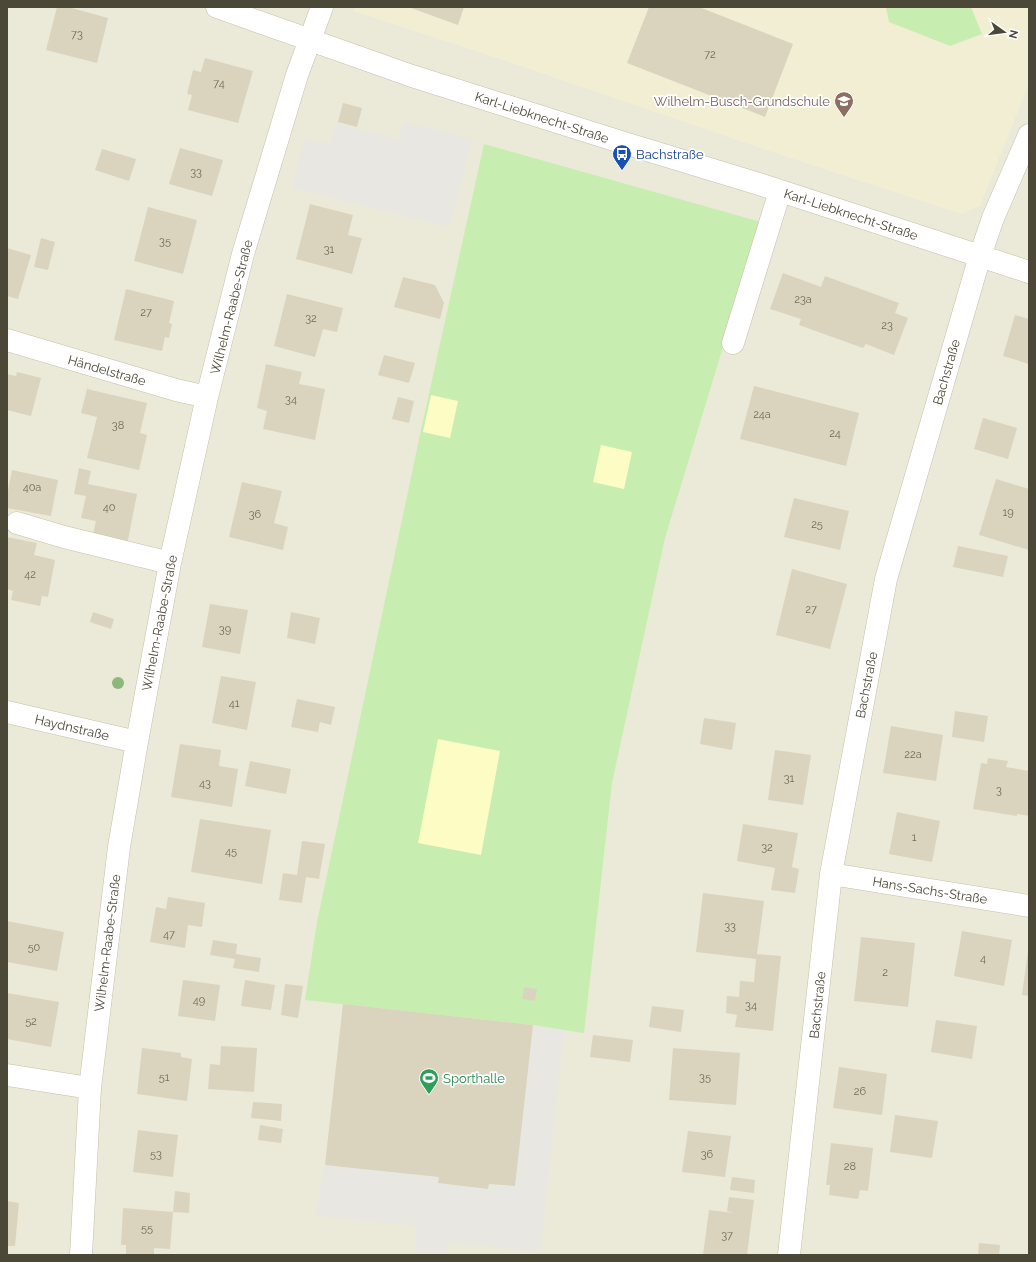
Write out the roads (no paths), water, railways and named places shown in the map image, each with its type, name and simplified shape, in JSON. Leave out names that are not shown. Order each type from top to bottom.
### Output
[{"type":"street","name":"Karl-Liebknecht-Straße","points":[[217,7],[412,76],[780,191],[1029,272]]},
{"type":"street","name":"Wilhelm-Raabe-Straße","points":[[81,1255],[90,1088],[119,847],[170,563],[207,398],[244,254],[279,135],[322,7]]},
{"type":"street","name":"Bachstraße","points":[[789,1255],[831,874],[887,575],[980,256],[1029,134]]},
{"type":"street","points":[[733,343],[780,191]]},
{"type":"street","name":"Händelstraße","points":[[7,340],[168,388],[207,398]]},
{"type":"street","points":[[17,522],[64,537],[170,563]]},
{"type":"street","name":"Haydnstraße","points":[[7,712],[137,742]]},
{"type":"street","name":"Hans-Sachs-Straße","points":[[831,874],[1029,906]]},
{"type":"street","points":[[7,1075],[90,1088]]},
{"type":"place","name":"Wilhelm-Busch-Grundschule","points":[[844,118]]},
{"type":"place","name":"Bachstraße","points":[[622,171]]},
{"type":"place","name":"Sporthalle","points":[[429,1095]]}]
